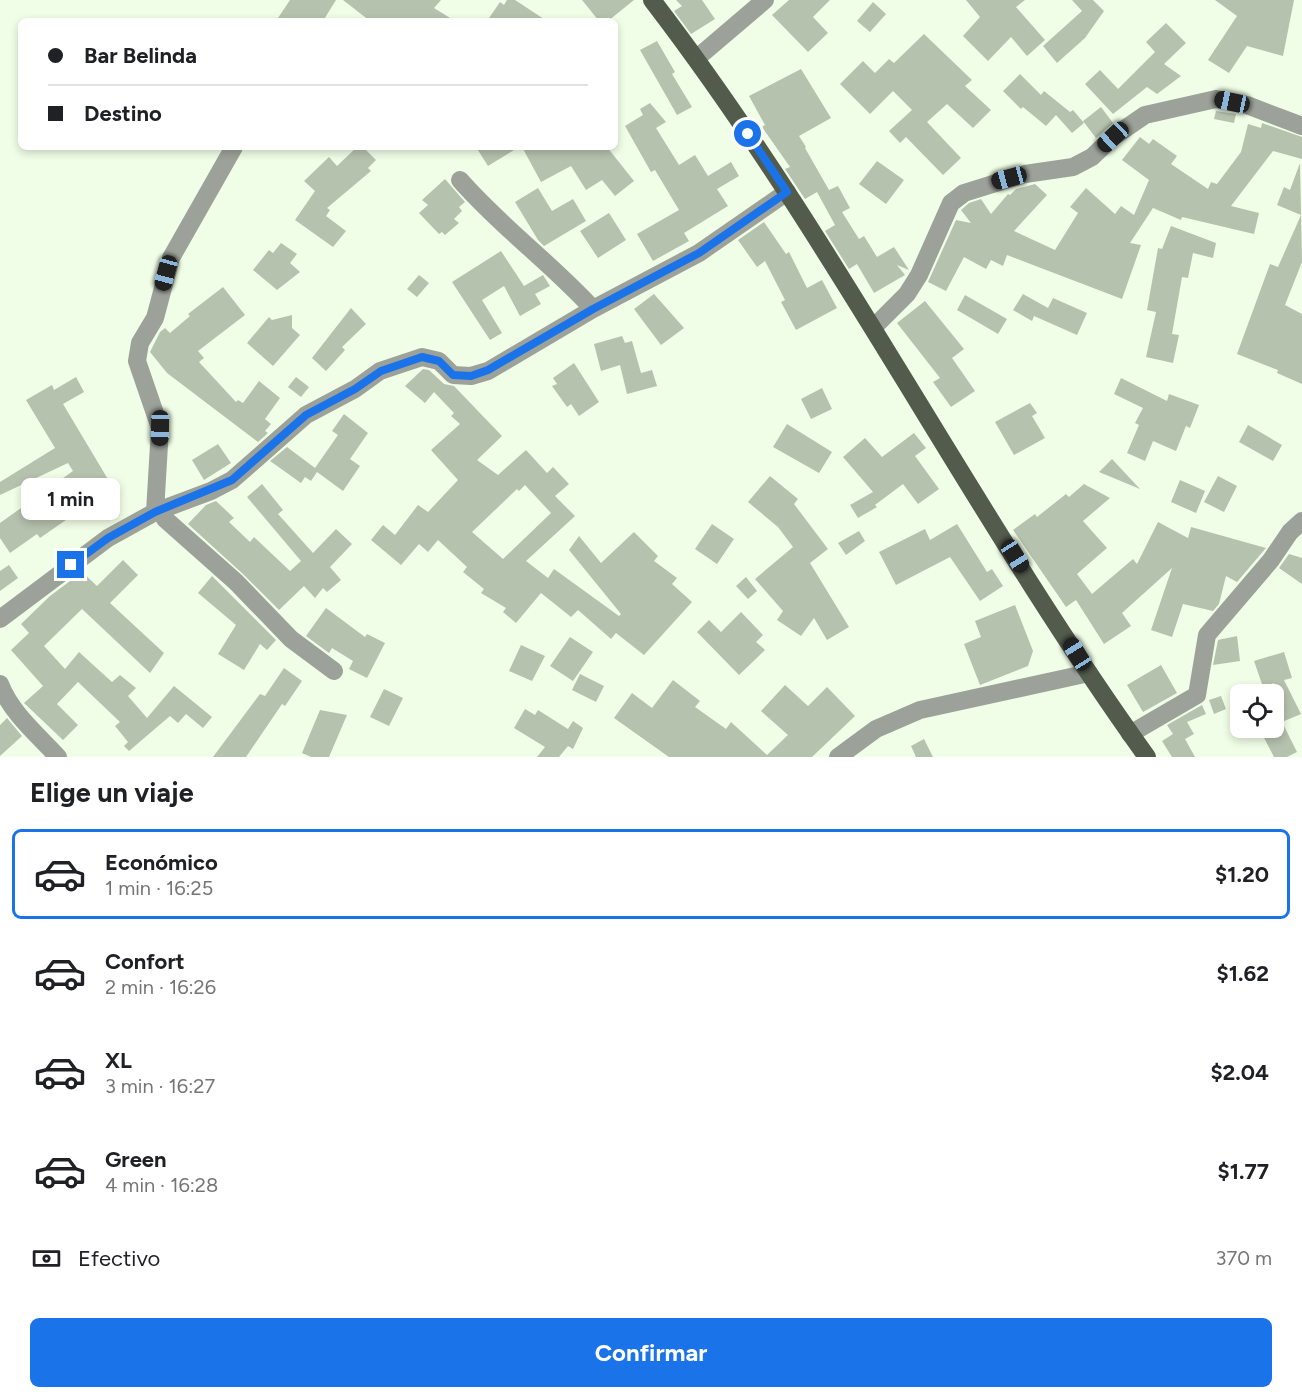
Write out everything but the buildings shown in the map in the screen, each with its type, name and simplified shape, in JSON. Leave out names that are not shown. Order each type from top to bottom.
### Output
[{"type":"main road","points":[[652,0],[697,58],[787,192],[1089,673],[1147,757]]},
{"type":"street","points":[[697,58],[765,0]]},
{"type":"street","points":[[873,328],[907,294],[919,275],[951,202],[964,192],[1025,174],[1073,167],[1092,157],[1113,137],[1145,115],[1216,99],[1247,105],[1302,126]]},
{"type":"street","points":[[232,150],[171,258],[155,318],[138,352],[137,361],[160,428],[160,511],[165,519],[236,582],[291,639],[334,671]]},
{"type":"street","points":[[460,180],[487,211],[567,280],[593,309]]},
{"type":"street","points":[[1,623],[108,538],[160,511],[232,480],[306,415],[355,389],[381,371],[422,357],[439,361],[453,375],[479,373],[527,350],[593,309],[699,253],[787,192]]},
{"type":"street","points":[[1130,734],[1197,695],[1207,635],[1271,560],[1290,532],[1302,521]]},
{"type":"street","points":[[838,757],[876,729],[920,710],[1089,673]]},
{"type":"street","points":[[0,684],[4,693],[34,733],[58,757]]},
{"type":"route","points":[[71,565],[108,538],[155,512],[212,491],[232,480],[306,415],[355,389],[381,371],[422,357],[439,361],[453,375],[471,376],[488,370],[527,350],[593,309],[699,253],[787,192],[748,134]]}]
